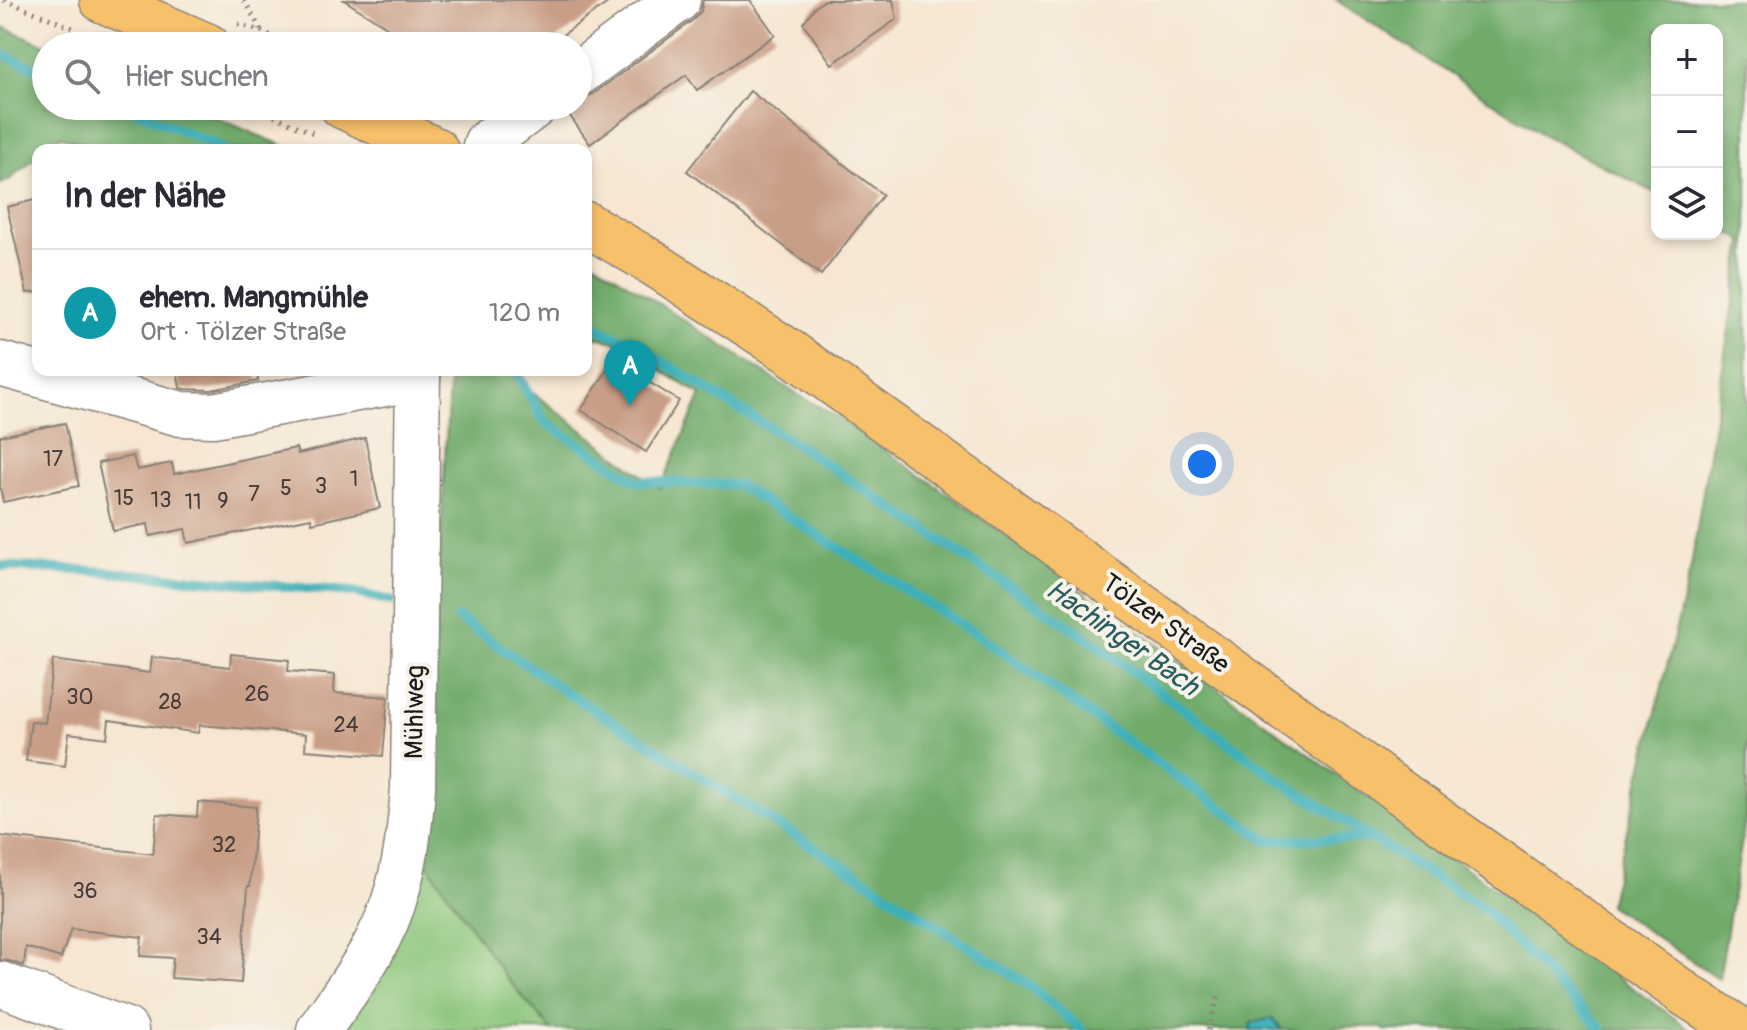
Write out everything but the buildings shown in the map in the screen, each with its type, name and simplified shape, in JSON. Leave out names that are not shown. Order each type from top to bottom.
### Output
[{"type":"main road","points":[[91,15],[155,32]]},
{"type":"main road","points":[[334,122],[414,144]]},
{"type":"main road","name":"Tölzer Straße","points":[[592,227],[790,352],[1429,813],[1741,1030]]},
{"type":"street","points":[[592,64],[678,0]]},
{"type":"street","points":[[486,144],[516,120]]},
{"type":"street","points":[[0,364],[32,373]]},
{"type":"street","points":[[43,376],[181,414],[213,415],[408,376]]},
{"type":"street","name":"Mühlweg","points":[[319,1030],[380,937],[401,883],[410,824],[418,376]]},
{"type":"street","points":[[0,984],[126,1030]]},
{"type":"path","points":[[4,0],[91,15]]},
{"type":"path","points":[[244,0],[261,31]]},
{"type":"path","points":[[1208,1030],[1219,994]]},
{"type":"green space","points":[[1336,0],[1747,0],[1747,810],[1719,979],[1609,905],[1691,567],[1743,240],[1723,229],[1723,24],[1651,24],[1651,191],[1545,136]]},
{"type":"green space","points":[[0,26],[32,39],[32,120],[222,120],[279,144],[83,144],[60,136],[51,144],[32,144],[32,160],[0,184]]},
{"type":"green space","points":[[592,260],[792,391],[839,418],[945,492],[1691,1030],[1385,1030],[1380,1027],[1334,1027],[1332,1030],[1281,1030],[1279,1024],[1251,1023],[1250,1030],[551,1030],[505,976],[422,856],[449,386],[452,376],[511,376],[660,489],[701,395],[614,342],[592,336]]},
{"type":"green space","points":[[422,856],[505,976],[551,1030],[337,1030]]},
{"type":"water","points":[[1273,1018],[1281,1030],[1250,1030],[1251,1023]]},
{"type":"waterway","name":"Hachinger Bach","points":[[0,53],[32,67]]},
{"type":"waterway","name":"Hachinger Bach","points":[[157,120],[213,144]]},
{"type":"waterway","name":"Hachinger Bach","points":[[592,325],[643,350],[799,446],[1090,640],[1276,778],[1482,907],[1602,1030]]},
{"type":"waterway","points":[[518,376],[545,422],[636,481],[738,485],[981,637],[1266,840],[1370,838]]},
{"type":"waterway","points":[[0,566],[353,592],[391,601]]},
{"type":"waterway","points":[[458,618],[564,691],[1030,986],[1082,1030]]},
{"type":"place","name":"ehem. Mangmühle","points":[[630,406]]}]
